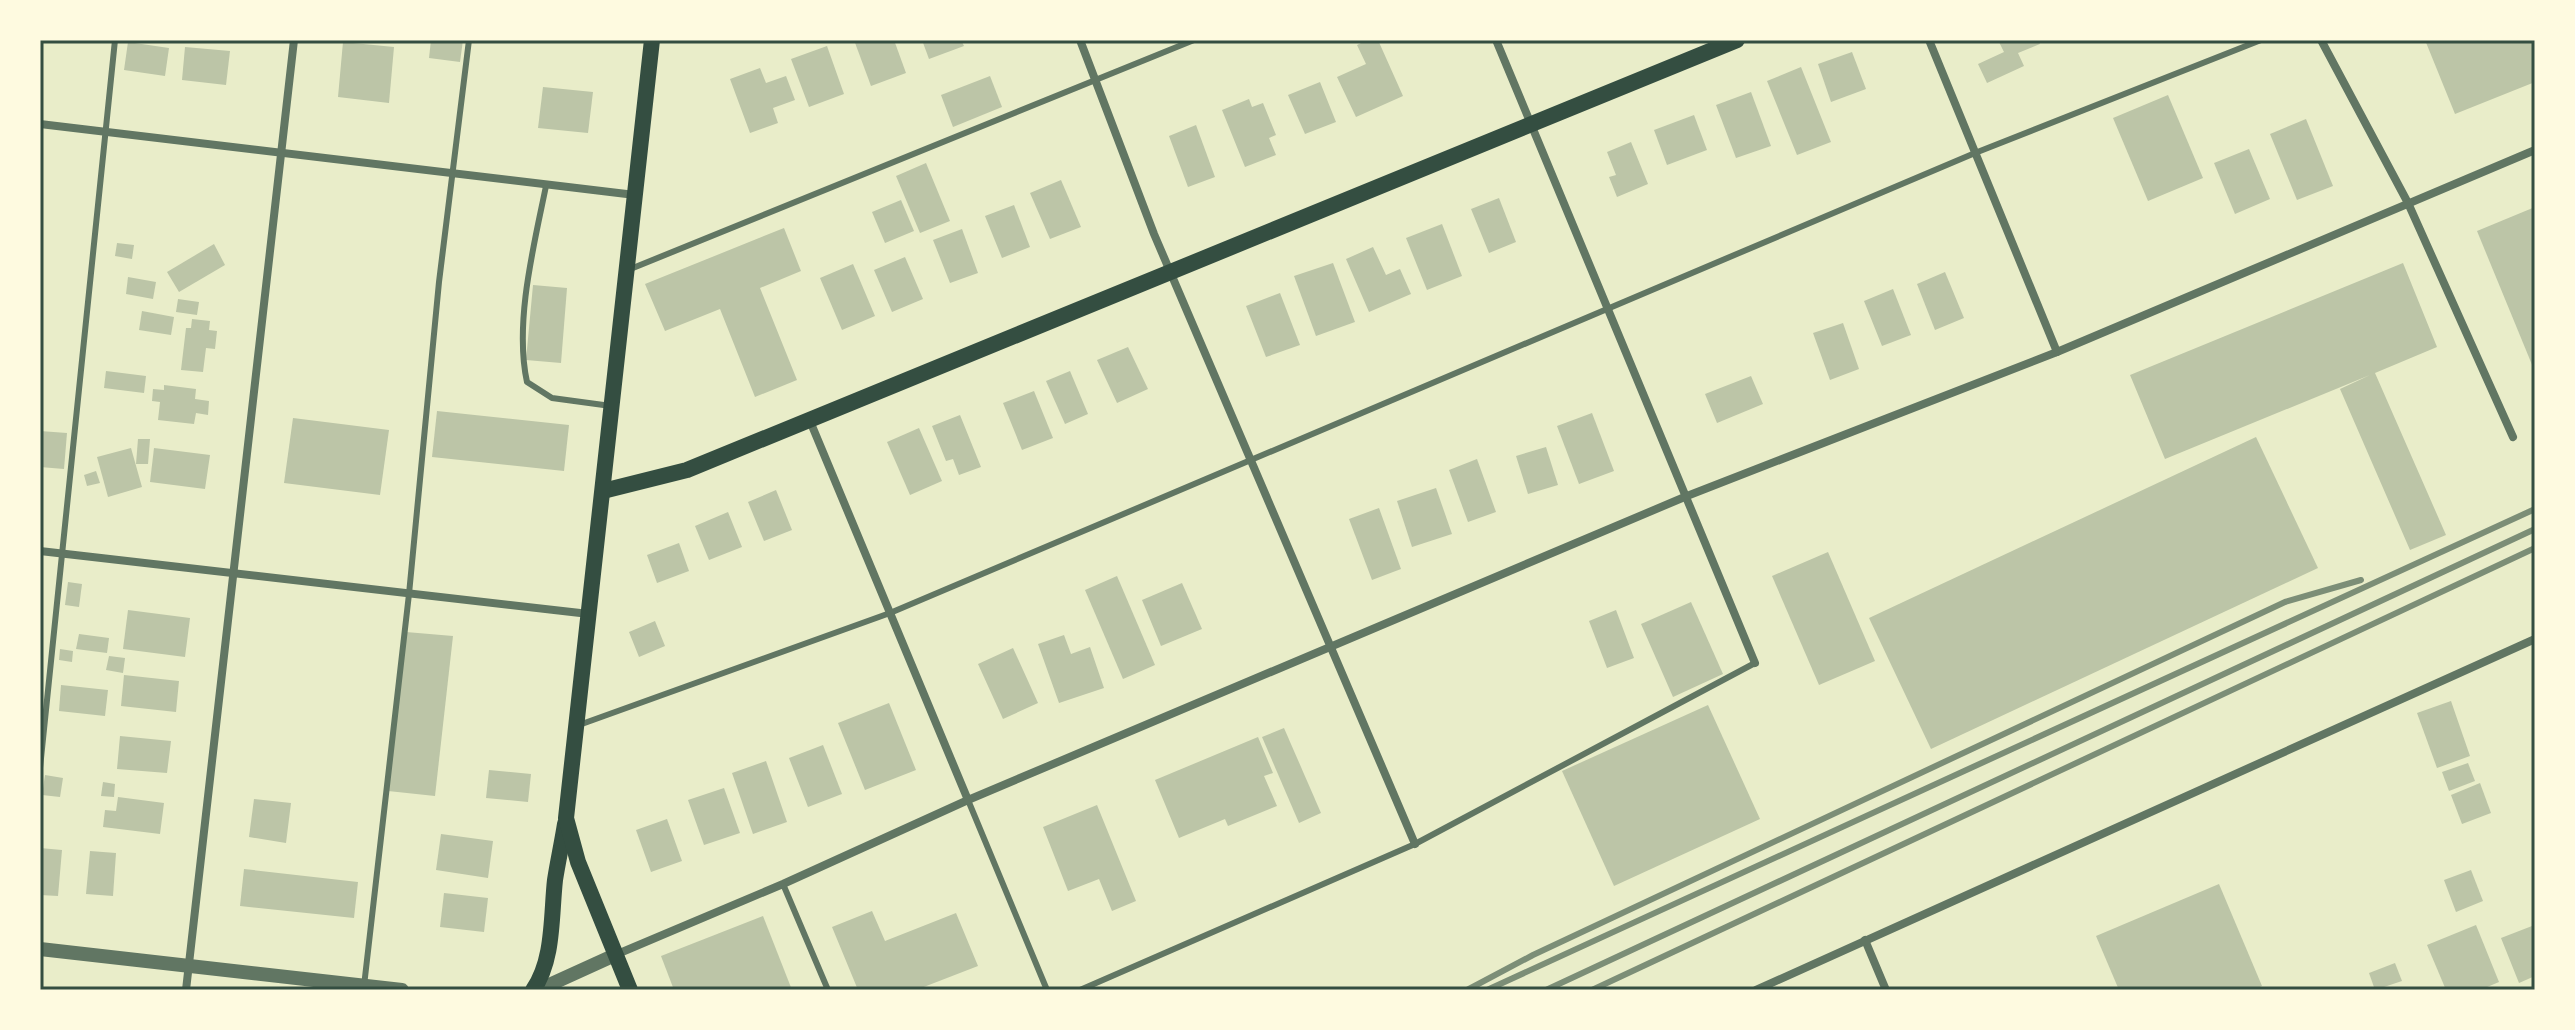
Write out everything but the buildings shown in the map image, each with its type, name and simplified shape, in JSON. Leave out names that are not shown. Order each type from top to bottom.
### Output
[{"type":"main road","points":[[536,990],[546,964],[566,818],[652,40]]},
{"type":"main road","points":[[603,491],[687,470],[1737,40]]},
{"type":"main road","points":[[566,818],[578,862],[630,990]]},
{"type":"street","points":[[186,990],[294,40]]},
{"type":"street","points":[[1080,40],[1170,273],[1415,844]]},
{"type":"street","points":[[1496,40],[1755,663]]},
{"type":"street","points":[[1929,40],[2057,352]]},
{"type":"street","points":[[2321,40],[2408,203],[2513,437]]},
{"type":"street","points":[[40,124],[636,195]]},
{"type":"street","points":[[536,990],[783,884],[968,800],[1687,496],[2057,352],[2535,150]]},
{"type":"street","points":[[810,421],[968,800]]},
{"type":"street","points":[[40,551],[590,614]]},
{"type":"street","points":[[1756,990],[2535,639]]},
{"type":"street","points":[[1865,940],[1886,990]]},
{"type":"street","points":[[40,949],[363,988],[402,990]]},
{"type":"lane","points":[[40,768],[115,40]]},
{"type":"lane","points":[[363,988],[409,594],[439,282],[469,40]]},
{"type":"lane","points":[[628,270],[1194,40]]},
{"type":"lane","points":[[576,726],[890,613],[1975,153],[2261,40]]},
{"type":"lane","points":[[546,186],[531,265],[521,357],[527,382],[552,398],[612,406]]},
{"type":"lane","points":[[1080,990],[1415,844],[1755,663]]},
{"type":"lane","points":[[968,800],[1047,990]]},
{"type":"lane","points":[[783,884],[828,990]]},
{"type":"railway","points":[[1487,990],[2535,509]]},
{"type":"railway","points":[[1546,990],[2535,529]]},
{"type":"railway","points":[[1592,990],[2535,548]]},
{"type":"railway","points":[[1467,990],[1533,955],[2285,602],[2361,580]]}]
